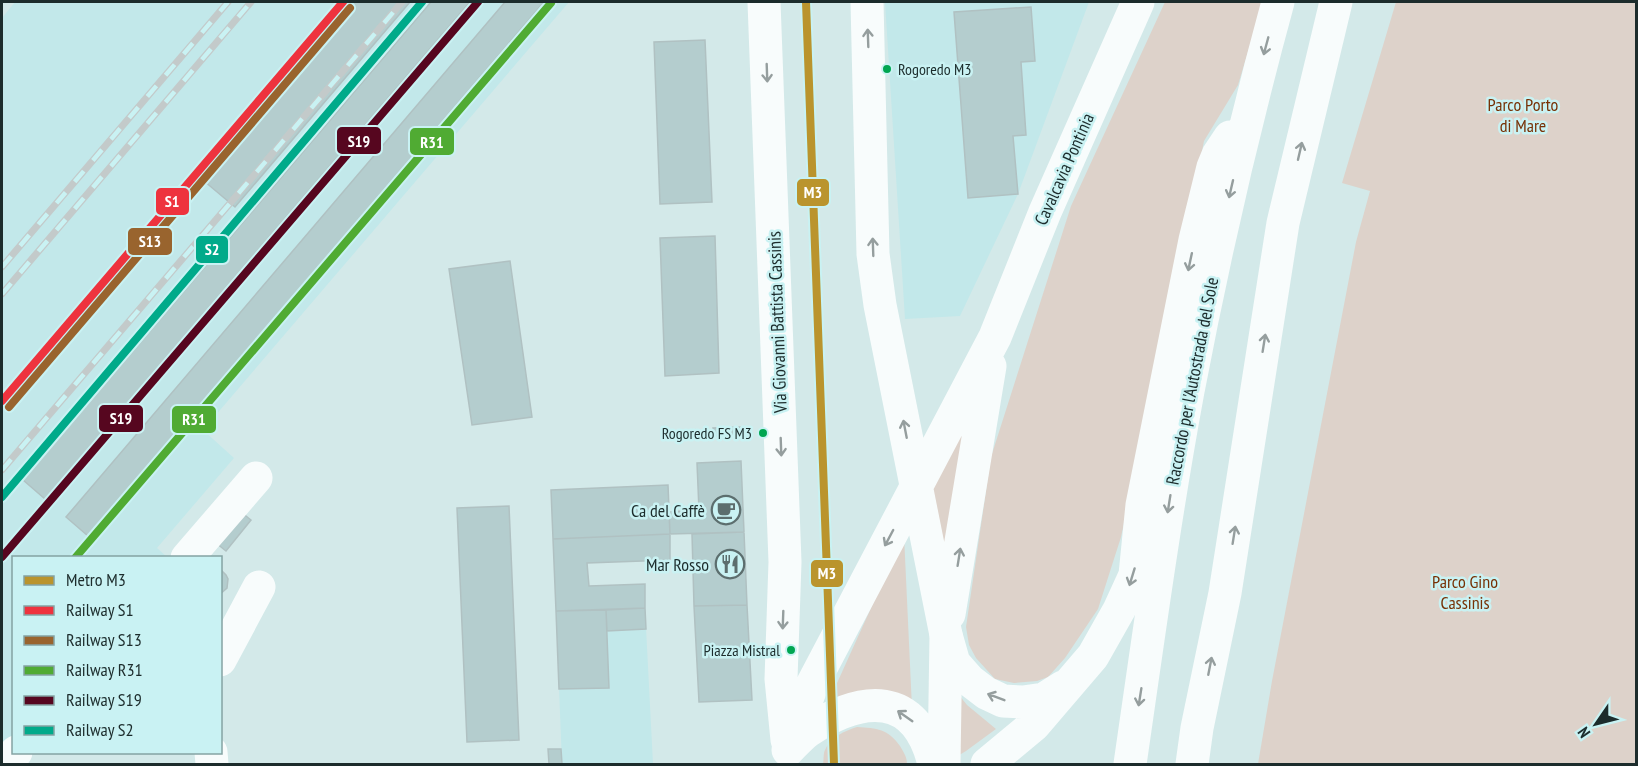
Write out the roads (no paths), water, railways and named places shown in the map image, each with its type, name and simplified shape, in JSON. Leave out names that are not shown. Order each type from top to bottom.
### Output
[{"type":"main road","name":"Via Giovanni Battista Cassinis","points":[[764,2],[785,562],[781,679],[788,757]]},
{"type":"main road","points":[[867,2],[873,254],[880,305],[946,635],[954,663],[969,680],[986,693],[1003,701],[1023,702],[1044,699],[1070,683]]},
{"type":"main road","name":"Cavalcavia Pontinia","points":[[916,486],[995,337],[1045,212],[1137,2]]},
{"type":"main road","name":"Raccordo per l'Autostrada del Sole","points":[[1130,765],[1185,411],[1215,260],[1254,91],[1278,2]]},
{"type":"main road","points":[[1192,765],[1197,728],[1225,593],[1283,222],[1336,2]]},
{"type":"main road","points":[[987,765],[1034,724],[1093,656],[1107,634],[1135,575],[1144,494],[1209,179],[1218,155],[1246,115],[1254,91]]},
{"type":"main road","name":"Cavalcavia Pontinia","points":[[946,635],[995,337]]},
{"type":"main road","points":[[189,556],[256,478]]},
{"type":"main road","points":[[788,757],[813,683],[916,486]]},
{"type":"main road","points":[[222,656],[259,587]]},
{"type":"main road","points":[[944,765],[946,635]]},
{"type":"main road","points":[[788,757],[807,732],[841,713],[856,707],[873,705],[888,706],[904,714],[916,724],[934,765]]},
{"type":"railway","points":[[2,267],[228,2]]},
{"type":"railway","points":[[2,294],[251,2]]},
{"type":"railway","points":[[2,470],[402,2]]},
{"type":"metro line","name":"M3","points":[[806,2],[834,764]]},
{"type":"rail line","name":"S1","points":[[2,401],[343,2]]},
{"type":"rail line","name":"S2","points":[[2,497],[422,2]]},
{"type":"rail line","name":"S19","points":[[2,557],[478,2]]},
{"type":"rail line","name":"R31","points":[[77,556],[551,3]]},
{"type":"rail line","name":"S13","points":[[9,407],[350,8]]},
{"type":"place","name":"Rogoredo M3","points":[[887,69]]},
{"type":"place","name":"Rogoredo FS M3","points":[[763,433]]},
{"type":"place","name":"Ca del Caffè","points":[[726,510]]},
{"type":"place","name":"Mar Rosso","points":[[730,564]]},
{"type":"place","name":"Piazza Mistral","points":[[791,650]]},
{"type":"park label","name":"Parco Porto di Mare","points":[[1523,114]]},
{"type":"park label","name":"Parco Gino Cassinis","points":[[1465,591]]}]
